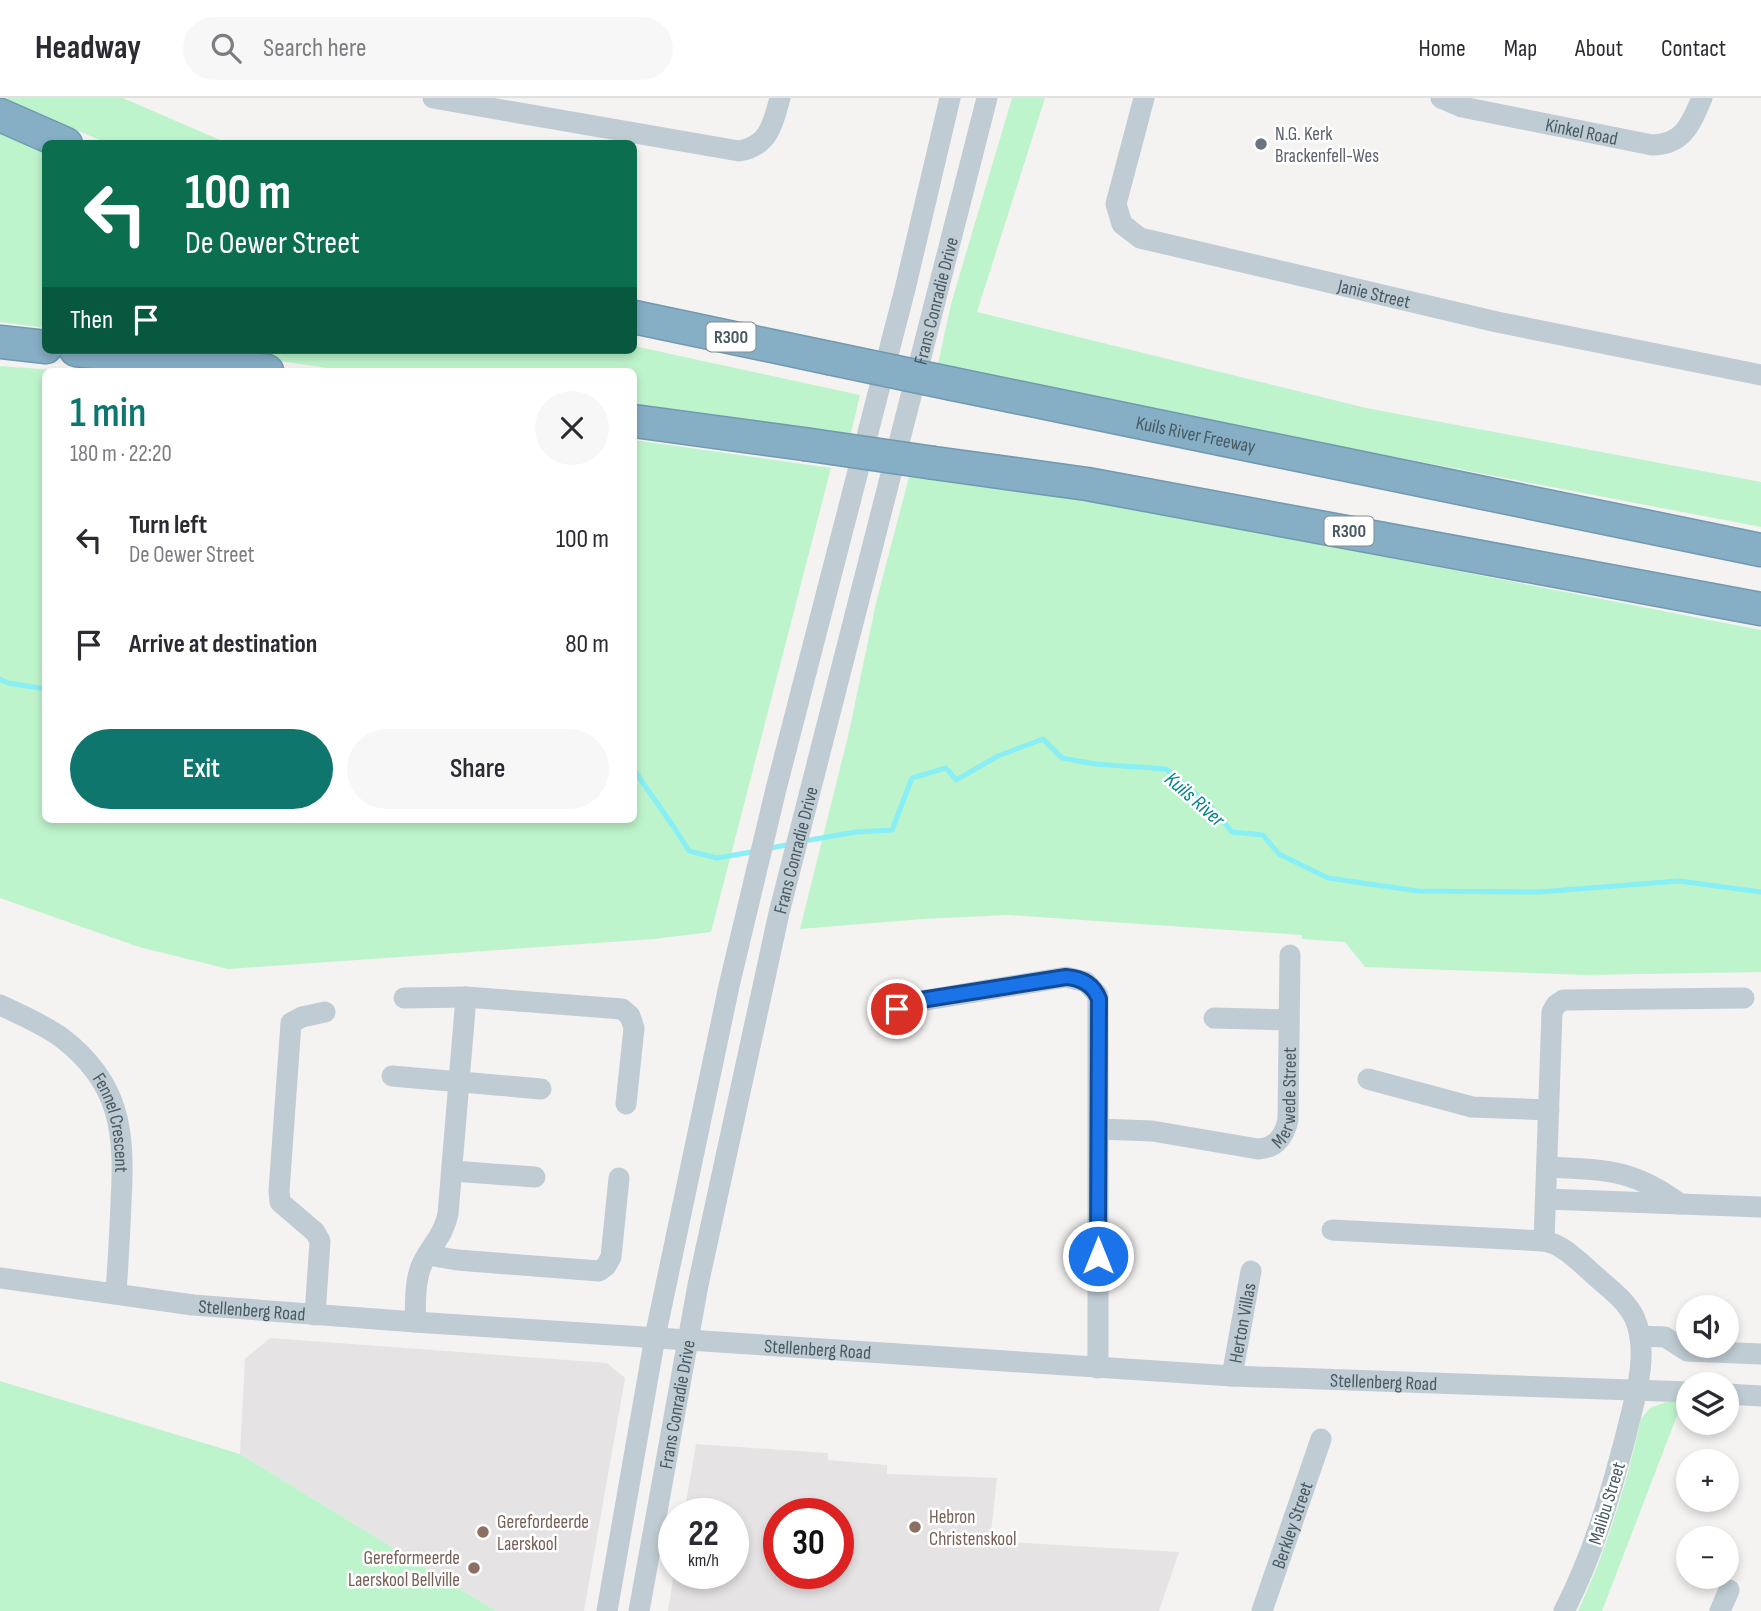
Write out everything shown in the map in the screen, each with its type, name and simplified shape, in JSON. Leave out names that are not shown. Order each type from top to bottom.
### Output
[{"type":"highway","points":[[0,115],[57,140]]},
{"type":"highway","name":"Kuils River Freeway","points":[[637,318],[1761,550]]},
{"type":"highway","points":[[0,342],[42,346]]},
{"type":"highway","points":[[112,354],[240,368]]},
{"type":"highway","name":"R300","points":[[637,421],[1087,484],[1761,609]]},
{"type":"street","points":[[433,98],[739,151],[755,146],[767,137],[780,98]]},
{"type":"street","name":"Frans Conradie Drive","points":[[607,1611],[655,1337],[692,1154],[751,891],[901,302],[950,98]]},
{"type":"street","name":"Frans Conradie Drive","points":[[639,1611],[698,1285],[785,889],[987,98]]},
{"type":"street","name":"Janie Street","points":[[1144,98],[1116,197],[1122,224],[1140,238],[1497,322],[1761,375]]},
{"type":"street","name":"Kinkel Road","points":[[1441,98],[1462,107],[1660,145],[1674,141],[1686,132],[1702,98]]},
{"type":"street","name":"Merwede Street","points":[[1099,1129],[1152,1131],[1258,1149],[1273,1145],[1281,1139],[1288,1120],[1290,955]]},
{"type":"street","points":[[897,1009],[921,1000],[1066,977],[1086,982],[1095,990],[1099,999],[1098,1368]]},
{"type":"street","points":[[415,1322],[421,1267],[445,1228],[453,1171],[466,997]]},
{"type":"street","points":[[404,998],[466,997],[616,1007],[625,1011],[634,1028],[626,1104]]},
{"type":"street","points":[[1544,1241],[1552,1012],[1561,1000],[1744,998]]},
{"type":"street","name":"Fennel Crescent","points":[[0,1005],[39,1024],[71,1046],[98,1076],[113,1104],[124,1156],[116,1293]]},
{"type":"street","points":[[315,1315],[321,1243],[315,1232],[280,1202],[279,1191],[291,1023],[302,1017],[325,1012]]},
{"type":"street","points":[[1214,1018],[1289,1020]]},
{"type":"street","points":[[392,1076],[541,1089]]},
{"type":"street","points":[[1367,1079],[1472,1107],[1549,1110]]},
{"type":"street","points":[[1547,1167],[1617,1171],[1652,1185],[1681,1204]]},
{"type":"street","points":[[453,1171],[535,1177]]},
{"type":"street","points":[[428,1255],[457,1260],[599,1271],[611,1257],[619,1178]]},
{"type":"street","points":[[1546,1199],[1761,1207]]},
{"type":"street","points":[[1332,1230],[1544,1241],[1558,1245],[1623,1302],[1636,1322],[1640,1336],[1636,1390]]},
{"type":"street","name":"Herton Villas","points":[[1232,1376],[1251,1271]]},
{"type":"street","name":"Stellenberg Road","points":[[0,1278],[193,1305],[415,1322],[1232,1376],[1676,1392]]},
{"type":"street","points":[[1640,1336],[1667,1338],[1686,1351],[1761,1354]]},
{"type":"street","name":"Malibu Street","points":[[1564,1611],[1593,1548],[1607,1508],[1636,1390]]},
{"type":"street","points":[[1739,1395],[1761,1396]]},
{"type":"street","name":"Berkley Street","points":[[1262,1611],[1321,1439]]},
{"type":"street","points":[[1720,1611],[1729,1590]]},
{"type":"shaded area","name":"Gerefordeerde Laerskool","points":[[270,1338],[607,1363],[625,1378],[584,1611],[496,1611],[240,1454],[245,1359]]},
{"type":"shaded area","name":"Hebron Christenskool","points":[[696,1444],[828,1453],[828,1460],[887,1465],[887,1474],[997,1478],[990,1541],[1179,1552],[1159,1611],[668,1611],[671,1589],[749,1589],[749,1498],[687,1498]]},
{"type":"green space","points":[[0,98],[123,98],[220,140],[100,140]]},
{"type":"green space","points":[[1012,98],[1045,98],[977,312],[1366,408],[1761,482],[1761,527],[1118,404],[938,364],[951,304]]},
{"type":"green space","points":[[0,133],[42,150],[42,328],[0,322]]},
{"type":"green space","points":[[637,347],[860,395],[850,437],[637,404],[637,368],[328,368],[228,354],[637,354]]},
{"type":"green space","points":[[0,366],[42,369],[42,823],[637,823],[637,440],[831,468],[711,932],[654,939],[228,969],[139,947],[0,898]]},
{"type":"green space","points":[[909,477],[1118,505],[1761,630],[1761,972],[1585,975],[1365,967],[1345,942],[1302,939],[1302,935],[1007,915],[800,929],[849,732],[876,603]]},
{"type":"green space","points":[[0,1381],[240,1454],[496,1611],[0,1611]]},
{"type":"green space","points":[[1666,1402],[1676,1402],[1676,1418],[1602,1611],[1578,1611],[1615,1517],[1641,1419],[1650,1408]]},
{"type":"waterway","name":"Kuils River","points":[[0,679],[8,683],[42,688]]},
{"type":"waterway","name":"Kuils River","points":[[804,841],[856,832],[892,830],[912,778],[946,768],[956,780],[998,756],[1043,739],[1062,758],[1095,764],[1166,769],[1212,808],[1232,832],[1263,835],[1279,854],[1328,878],[1418,891],[1539,892],[1679,881],[1761,892]]},
{"type":"waterway","name":"Kuils River","points":[[637,774],[689,851],[717,858],[757,851]]},
{"type":"waterway","name":"Kuils River","points":[[766,849],[791,844]]},
{"type":"place","name":"N.G. Kerk Brackenfell-Wes","points":[[1261,144]]},
{"type":"place","name":"Hebron Christenskool","points":[[915,1527]]},
{"type":"place","name":"Gerefordeerde Laerskool","points":[[483,1532]]},
{"type":"place","name":"Gereformeerde Laerskool Bellville","points":[[474,1568]]},
{"type":"route","points":[[897,1009],[921,1000],[1066,977],[1086,982],[1095,990],[1099,999],[1098,1256]]}]
